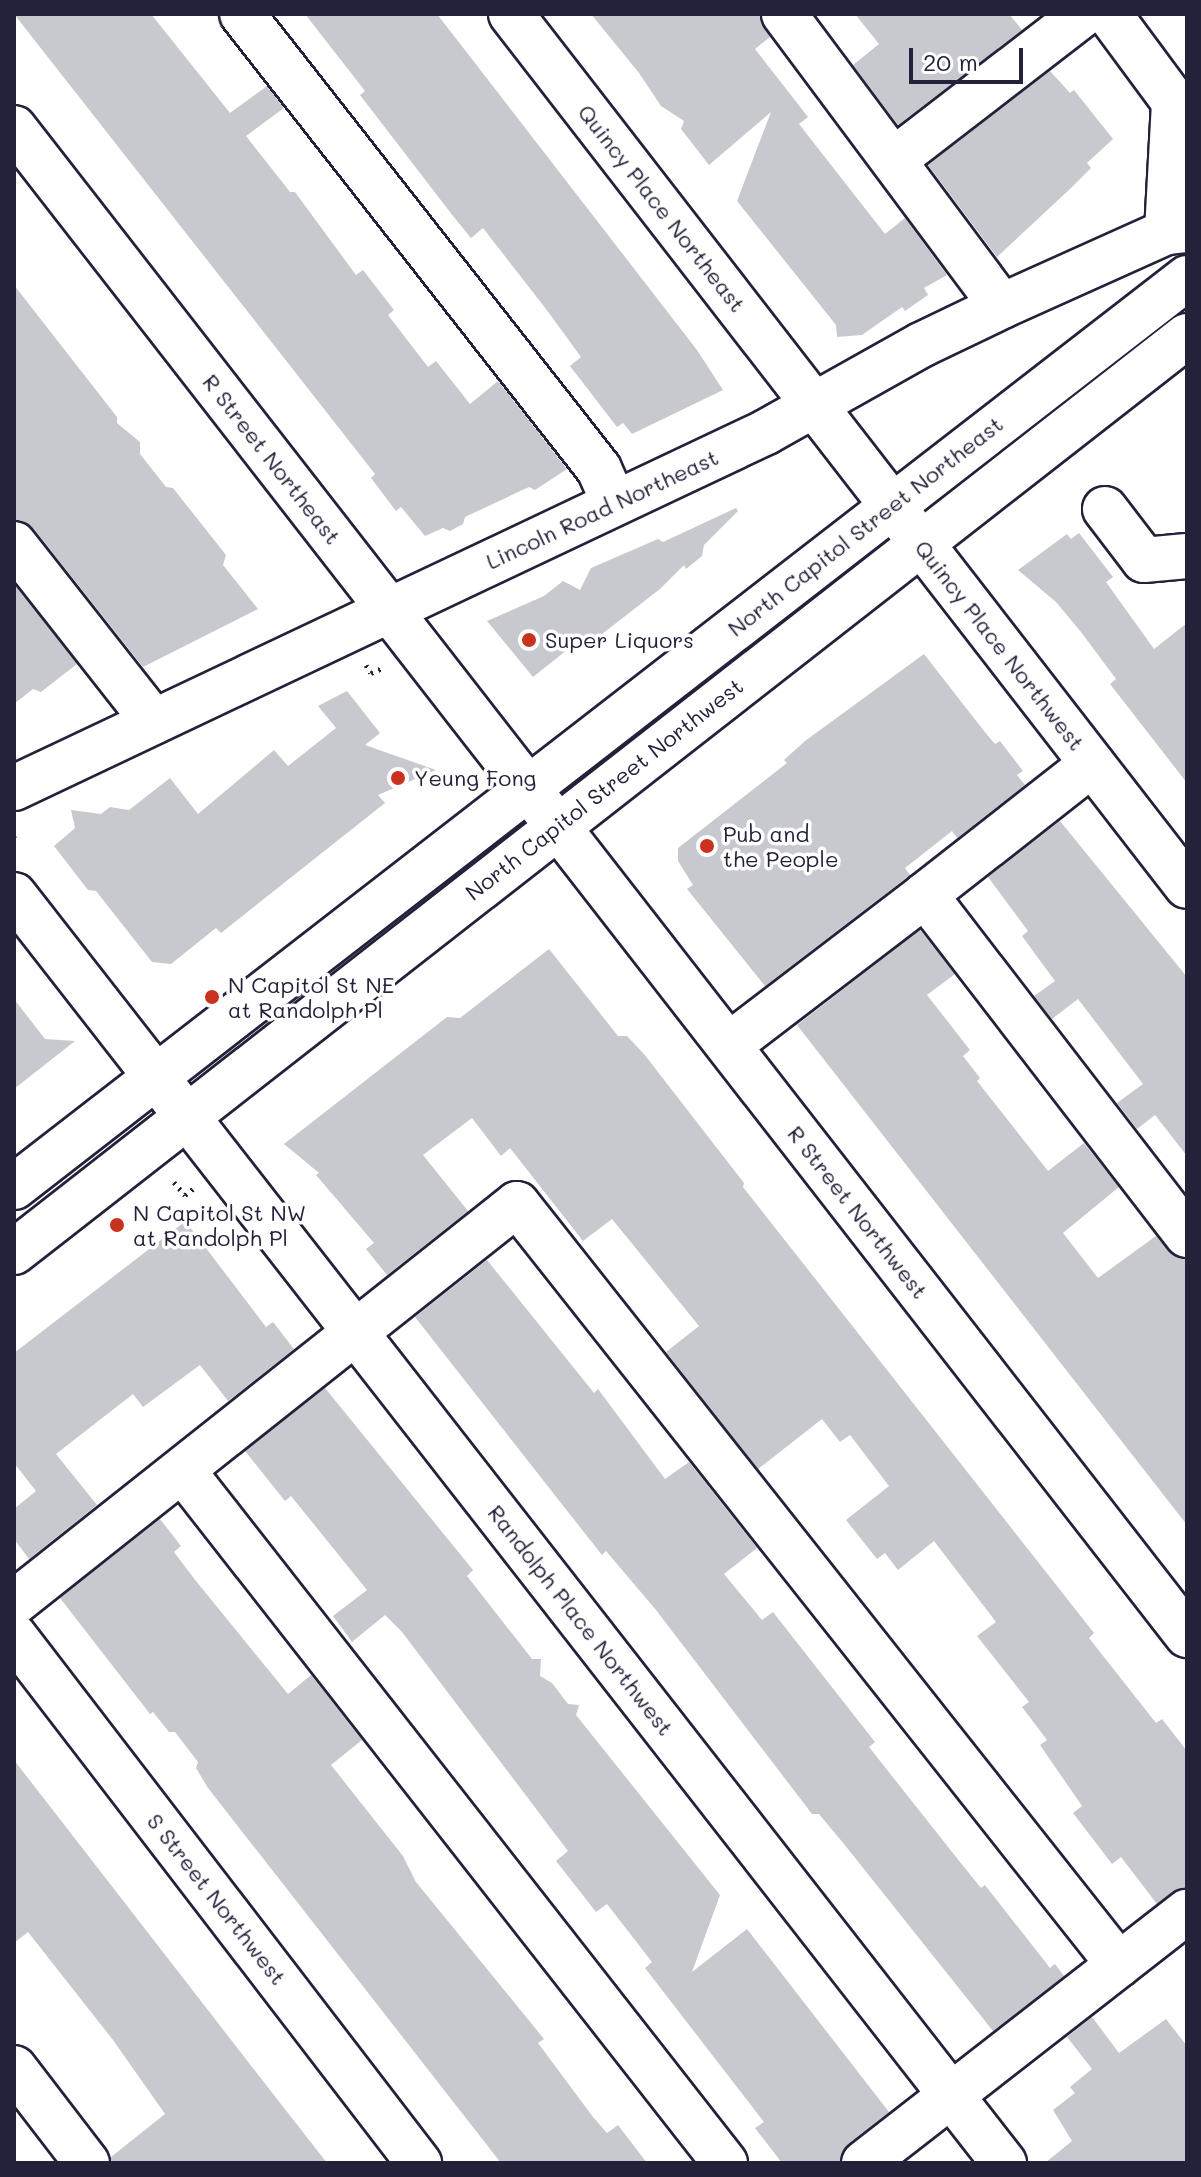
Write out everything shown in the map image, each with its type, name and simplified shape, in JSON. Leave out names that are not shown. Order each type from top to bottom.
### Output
[{"type":"street","points":[[242,14],[599,469],[614,503]]},
{"type":"street","name":"Quincy Place Northeast","points":[[511,14],[814,402]]},
{"type":"street","points":[[784,14],[1002,306]]},
{"type":"street","points":[[895,159],[1083,14]]},
{"type":"street","points":[[1109,14],[1181,107],[1177,231]]},
{"type":"street","name":"R Street Northeast","points":[[14,128],[530,789]]},
{"type":"street","name":"Lincoln Road Northeast","points":[[14,788],[766,432],[814,402],[1002,306],[1177,231]]},
{"type":"street","name":"North Capitol Street Northeast","points":[[14,1187],[530,789],[892,503],[1187,278]]},
{"type":"street","name":"North Capitol Street Northwest","points":[[17,1251],[920,542],[1167,365],[1187,336]]},
{"type":"street","name":"Quincy Place Northwest","points":[[814,402],[1187,886]]},
{"type":"street","points":[[1105,509],[1144,560],[1187,556]]},
{"type":"street","points":[[14,544],[154,722]]},
{"type":"street","points":[[729,1045],[1092,764]]},
{"type":"street","name":"R Street Northwest","points":[[530,789],[1187,1635]]},
{"type":"street","name":"Randolph Place Northwest","points":[[14,895],[159,1076],[355,1333],[1004,2163]]},
{"type":"street","points":[[925,895],[1187,1235]]},
{"type":"street","points":[[14,1603],[517,1204],[1119,1965]]},
{"type":"street","points":[[183,1471],[725,2163]]},
{"type":"street","name":"S Street Northwest","points":[[14,1636],[419,2163]]},
{"type":"street","points":[[864,2163],[1187,1912]]},
{"type":"street","points":[[14,2068],[87,2163]]},
{"type":"path","points":[[371,673],[382,668]]},
{"type":"path","points":[[174,1182],[185,1195]]},
{"type":"building","points":[[14,14],[151,14],[230,113],[267,86],[284,108],[246,136],[290,192],[295,192],[356,275],[363,270],[394,310],[388,315],[428,367],[436,361],[470,404],[498,381],[567,469],[535,490],[529,487],[465,517],[463,524],[450,531],[443,528],[425,536],[401,507],[396,511],[371,478],[375,474]]},
{"type":"building","points":[[305,14],[437,14],[697,350],[723,390],[632,434],[623,423],[617,427],[570,366],[581,357],[546,309],[483,228],[471,238],[453,216],[360,95],[365,91]]},
{"type":"building","points":[[591,14],[760,14],[770,37],[755,49],[808,117],[799,124],[885,234],[905,218],[947,275],[924,288],[928,295],[905,311],[902,307],[862,335],[837,337],[836,325],[737,201],[771,112],[709,165],[681,129],[684,121],[661,106],[639,73]]},
{"type":"building","points":[[855,14],[1009,14],[1022,30],[898,125],[853,65],[879,44]]},
{"type":"building","points":[[1050,71],[1070,93],[1074,90],[1113,139],[1087,163],[1091,168],[997,257],[928,165]]},
{"type":"building","points":[[14,285],[117,417],[117,423],[140,442],[140,454],[166,487],[173,488],[226,555],[223,565],[258,609],[143,667],[34,529],[14,520]]},
{"type":"building","points":[[736,508],[738,511],[704,545],[702,556],[686,569],[684,565],[660,589],[593,641],[587,634],[533,677],[487,621],[544,596],[563,581],[580,590],[591,568],[658,539],[663,542]]},
{"type":"building","points":[[1079,533],[1113,577],[1106,582],[1154,649],[1187,623],[1187,783],[1110,684],[1116,679],[1081,632],[1056,602],[1018,570],[1067,534],[1071,539]]},
{"type":"building","points":[[14,584],[77,664],[41,692],[33,689],[14,704]]},
{"type":"building","points":[[924,654],[995,744],[1000,741],[1023,771],[1017,775],[1025,785],[957,838],[952,831],[905,868],[910,875],[765,986],[687,889],[693,885],[678,861],[678,848],[787,763],[784,760],[805,741]]},
{"type":"building","points":[[347,691],[380,733],[365,745],[436,770],[378,795],[385,803],[221,933],[216,928],[171,964],[152,962],[96,891],[88,890],[54,846],[75,828],[71,810],[101,814],[110,807],[129,810],[170,778],[198,814],[274,750],[288,766],[336,728],[318,706]]},
{"type":"building","points":[[1060,821],[1187,977],[1187,1156],[1155,1115],[1137,1129],[1117,1103],[1143,1084],[1078,999],[1052,1019],[1034,996],[1055,981],[1022,936],[1028,931],[988,877]]},
{"type":"building","points":[[920,930],[955,974],[927,995],[970,1050],[963,1056],[980,1078],[977,1081],[1048,1171],[1084,1143],[1119,1187],[1063,1233],[1098,1278],[1156,1236],[1168,1251],[1187,1260],[1187,1525],[797,1025]]},
{"type":"building","points":[[549,949],[618,1036],[627,1036],[644,1054],[744,1183],[743,1187],[1094,1633],[1089,1638],[1156,1723],[1162,1719],[1187,1751],[1187,1888],[1172,1892],[1157,1904],[1121,1857],[1112,1864],[1073,1813],[1082,1806],[1040,1745],[1047,1740],[1022,1707],[1029,1702],[977,1636],[996,1622],[934,1541],[898,1570],[885,1553],[877,1559],[846,1520],[889,1486],[850,1435],[840,1442],[822,1419],[758,1469],[666,1352],[699,1326],[612,1219],[583,1241],[510,1148],[501,1156],[472,1118],[423,1155],[468,1211],[387,1275],[366,1249],[374,1243],[316,1175],[319,1173],[284,1144],[447,1017],[460,1018]]},
{"type":"building","points":[[14,999],[45,1039],[75,1041],[14,1089]]},
{"type":"building","points":[[183,1223],[188,1229],[190,1227],[266,1327],[273,1322],[294,1349],[228,1401],[200,1365],[143,1407],[133,1394],[56,1454],[97,1505],[29,1559],[14,1539],[14,1509],[36,1491],[14,1463],[14,1353]]},
{"type":"building","points":[[487,1260],[594,1393],[598,1389],[665,1479],[689,1462],[757,1548],[724,1574],[762,1620],[773,1612],[875,1742],[869,1747],[960,1862],[981,1888],[985,1885],[1050,1968],[1055,1964],[1064,1976],[993,2031],[819,1814],[812,1814],[656,1610],[606,1551],[602,1555],[415,1317]]},
{"type":"building","points":[[325,1388],[473,1570],[467,1576],[532,1659],[541,1659],[540,1676],[552,1683],[568,1704],[579,1705],[576,1715],[720,1895],[692,1972],[747,1929],[889,2112],[848,2144],[840,2163],[782,2163],[755,2128],[764,2122],[645,1968],[652,1962],[607,1904],[596,1912],[556,1861],[568,1851],[402,1632],[385,1615],[352,1642],[333,1616],[367,1590],[291,1496],[285,1501],[245,1451]]},
{"type":"building","points":[[160,1519],[181,1546],[174,1552],[288,1694],[311,1675],[362,1740],[331,1765],[403,1856],[416,1882],[544,2039],[538,2043],[593,2117],[607,2133],[618,2125],[647,2163],[501,2163],[208,1788],[196,1768],[198,1762],[175,1732],[169,1732],[153,1712],[150,1714],[60,1598]]},
{"type":"building","points":[[14,1760],[327,2163],[111,2163],[111,2157],[165,2114],[113,2040],[28,1932],[14,1943]]},
{"type":"building","points":[[1092,2017],[1119,2053],[1166,2019],[1187,2046],[1187,2163],[1045,2163],[1072,2141],[1053,2110],[1075,2093],[1070,2087],[1092,2069],[1067,2037]]},
{"type":"place","name":"Super Liquors","points":[[529,640]]},
{"type":"place","name":"Yeung Fong","points":[[398,778]]},
{"type":"place","name":"Pub and the People","points":[[707,846]]},
{"type":"place","name":"N Capitol St NE at Randolph Pl","points":[[212,997]]},
{"type":"place","name":"N Capitol St NW at Randolph Pl","points":[[117,1225]]}]
